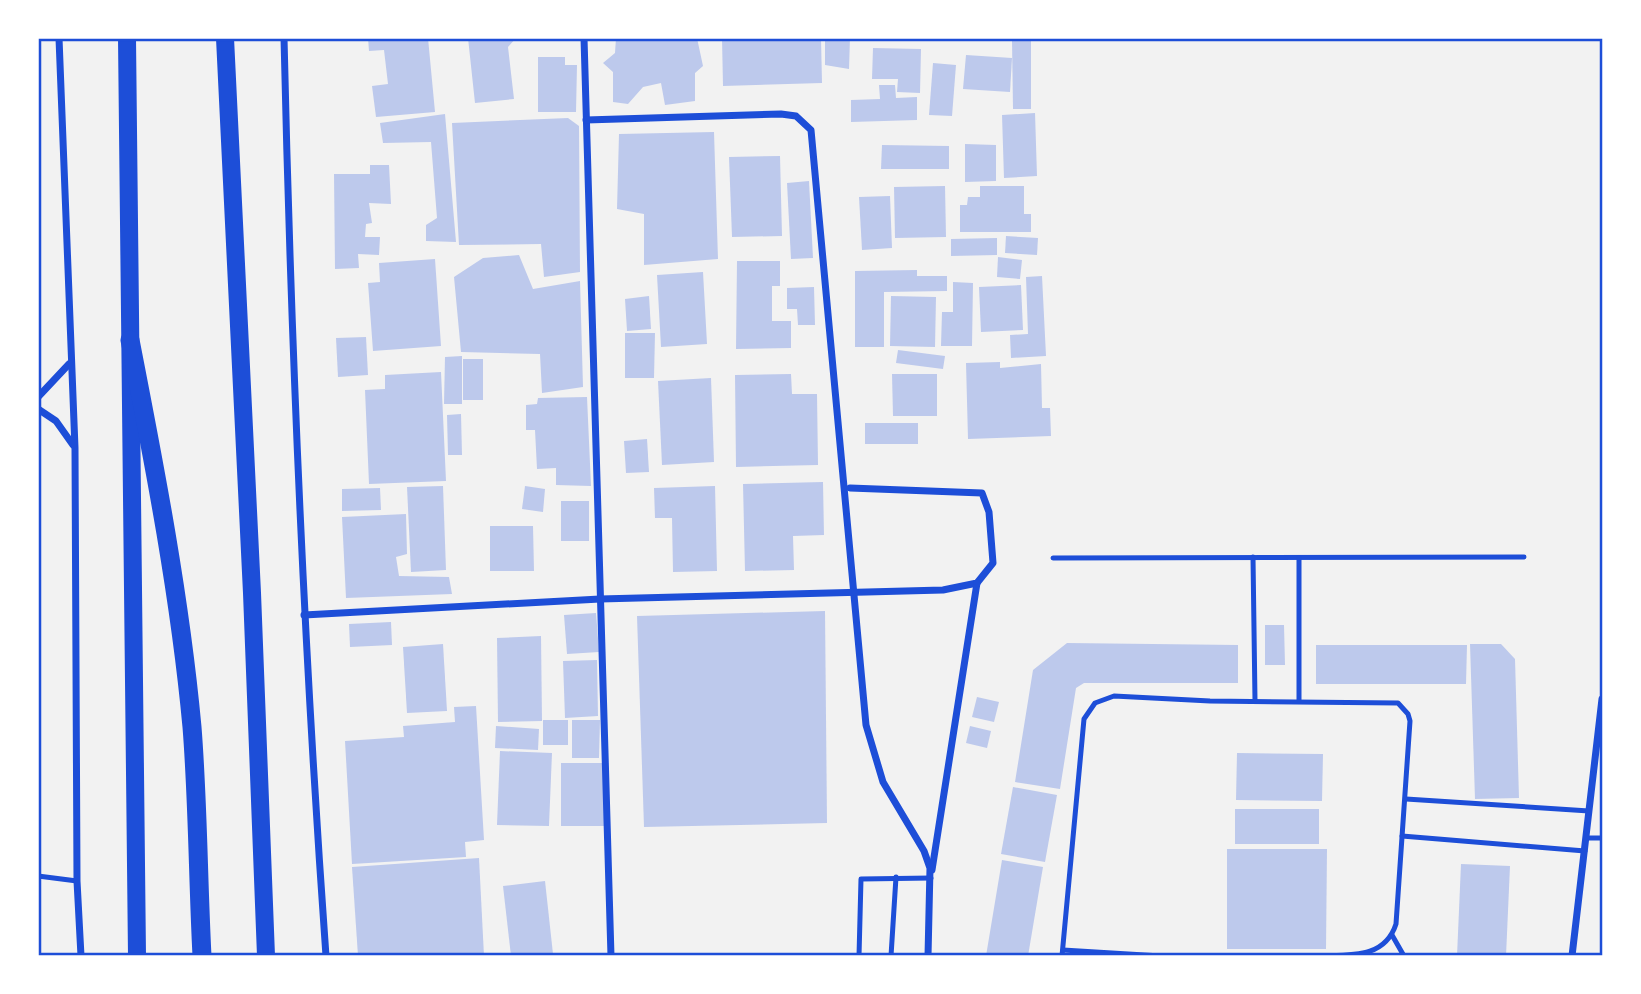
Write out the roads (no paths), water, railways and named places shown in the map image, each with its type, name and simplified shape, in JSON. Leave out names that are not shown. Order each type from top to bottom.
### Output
[{"type":"highway","points":[[130,340],[169,543],[180,626],[192,729],[202,956]]},
{"type":"main road","points":[[127,38],[137,956]]},
{"type":"main road","points":[[225,38],[252,593],[266,956]]},
{"type":"street","points":[[58,38],[75,448],[77,881],[81,956]]},
{"type":"street","points":[[284,38],[290,297],[304,615],[326,956]]},
{"type":"street","points":[[584,38],[611,956]]},
{"type":"street","points":[[586,120],[781,114],[796,116],[811,130],[865,715],[873,754],[896,809],[924,851],[931,878]]},
{"type":"street","points":[[38,397],[70,364]]},
{"type":"street","points":[[38,409],[56,421],[75,448]]},
{"type":"street","points":[[850,488],[982,493],[989,512],[993,563],[977,583],[931,878],[928,956]]},
{"type":"street","points":[[304,615],[600,599],[943,590],[977,583]]},
{"type":"street","points":[[1572,956],[1602,699]]},
{"type":"lane","points":[[1053,558],[1524,557]]},
{"type":"lane","points":[[1253,558],[1255,701]]},
{"type":"lane","points":[[1299,558],[1299,701]]},
{"type":"lane","points":[[1161,956],[1063,953],[1084,719],[1088,710],[1104,698],[1114,696],[1255,701],[1390,701],[1404,708],[1410,721],[1396,924],[1392,935],[1365,955],[1321,956]]},
{"type":"lane","points":[[1406,799],[1589,811]]},
{"type":"lane","points":[[1402,836],[1584,850]]},
{"type":"lane","points":[[1586,838],[1602,838]]},
{"type":"lane","points":[[38,876],[77,881]]},
{"type":"lane","points":[[891,956],[896,877]]},
{"type":"lane","points":[[859,956],[861,878],[931,878]]},
{"type":"lane","points":[[1392,935],[1404,956]]}]
